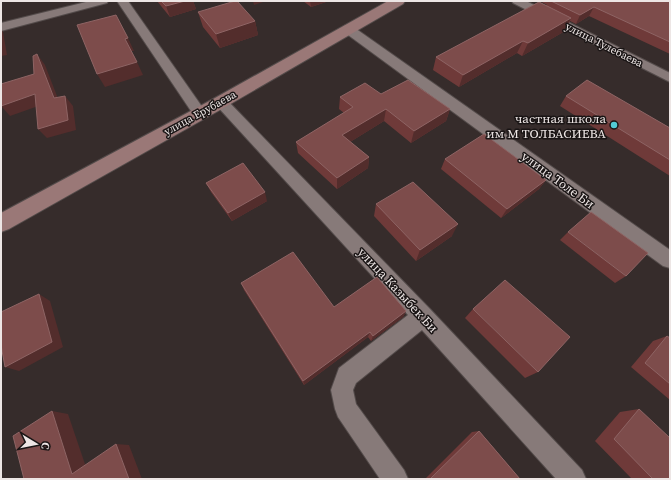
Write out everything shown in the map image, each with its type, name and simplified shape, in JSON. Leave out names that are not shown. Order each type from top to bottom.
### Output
[{"type":"street","points":[[1,27],[103,1]]},
{"type":"street","points":[[122,1],[200,114]]},
{"type":"street","name":"улица Ерубаева","points":[[1,223],[200,114],[398,1]]},
{"type":"street","name":"улица Тулебаева","points":[[517,1],[670,78]]},
{"type":"street","name":"улица Толе Би","points":[[348,29],[670,260]]},
{"type":"street","name":"улица Казыбек Би","points":[[221,102],[423,316],[573,479]]},
{"type":"street","points":[[395,479],[346,409],[342,390],[347,376],[423,316]]},
{"type":"building","points":[[161,1],[185,1],[166,6]]},
{"type":"building","points":[[237,1],[255,21],[216,34],[198,12]]},
{"type":"building","points":[[551,1],[670,1],[670,42],[594,7],[580,15]]},
{"type":"building","points":[[539,2],[571,18],[528,43],[523,41],[463,75],[436,57]]},
{"type":"building","points":[[116,15],[128,38],[125,39],[137,62],[97,74],[77,25]]},
{"type":"building","points":[[37,54],[54,98],[65,96],[68,120],[38,129],[35,94],[1,106],[1,84],[34,74],[33,56]]},
{"type":"building","points":[[408,80],[450,109],[414,131],[386,109],[342,135],[369,157],[337,178],[296,142],[353,107],[340,97],[365,83],[381,94]]},
{"type":"building","points":[[587,80],[670,128],[670,160],[566,96]]},
{"type":"building","points":[[484,134],[546,180],[507,209],[445,159]]},
{"type":"building","points":[[243,163],[265,192],[228,213],[206,183]]},
{"type":"building","points":[[413,182],[458,224],[420,250],[376,204]]},
{"type":"building","points":[[591,212],[648,253],[626,276],[568,232]]},
{"type":"building","points":[[293,252],[334,307],[377,277],[406,311],[373,336],[370,332],[303,381],[241,283]]},
{"type":"building","points":[[505,280],[570,337],[538,372],[473,309]]},
{"type":"building","points":[[39,294],[52,342],[5,367],[1,345],[1,312]]},
{"type":"building","points":[[667,336],[670,338],[670,384],[645,363]]},
{"type":"building","points":[[639,409],[670,438],[670,479],[653,479],[614,439]]},
{"type":"building","points":[[52,411],[72,474],[116,444],[129,479],[24,479],[13,436]]},
{"type":"building","points":[[479,431],[520,479],[430,479]]},
{"type":"place","name":"частная школа им М ТОЛБАСИЕВА","points":[[614,125]]}]
